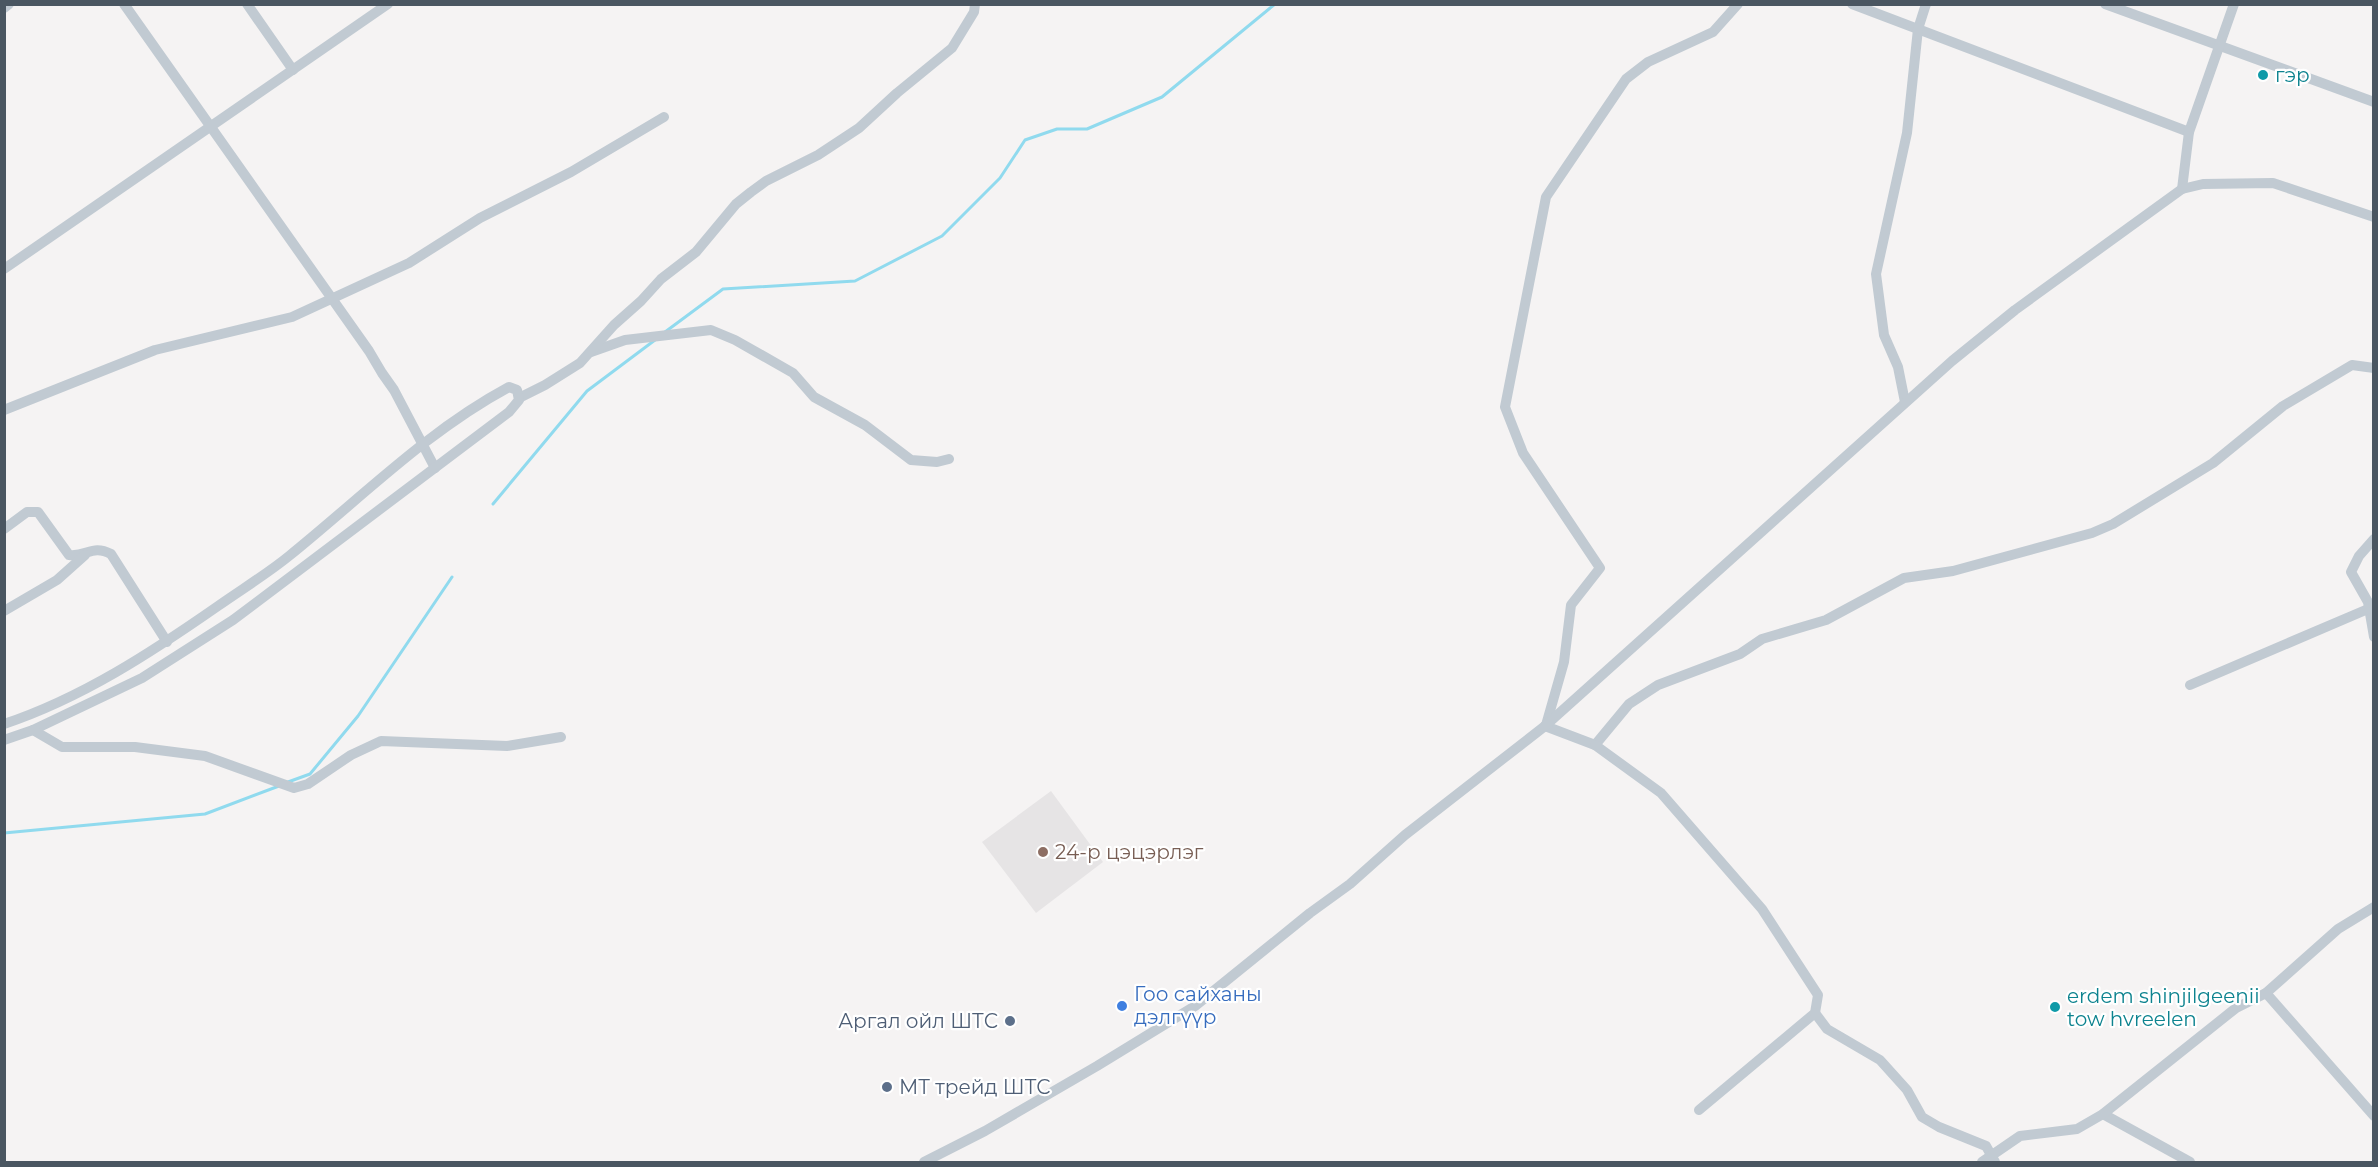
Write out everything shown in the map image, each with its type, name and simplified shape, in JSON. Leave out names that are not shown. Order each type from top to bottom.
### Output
[{"type":"street","points":[[4,8],[9,4]]},
{"type":"street","points":[[124,4],[332,298],[394,390],[424,443],[435,468]]},
{"type":"street","points":[[247,4],[293,70]]},
{"type":"street","points":[[4,270],[388,4]]},
{"type":"street","points":[[4,740],[33,730],[142,678],[233,620],[509,412],[519,398],[580,363],[661,279],[696,252],[736,204],[766,181],[818,155],[859,128],[952,48],[974,12],[975,4]]},
{"type":"street","points":[[1545,726],[1564,662],[1571,605],[1600,568],[1523,453],[1505,406],[1546,197],[1626,79],[1648,62],[1713,32],[1738,4]]},
{"type":"street","points":[[1852,4],[2189,132]]},
{"type":"street","points":[[1905,402],[1898,367],[1884,335],[1876,274],[1907,133],[1918,29],[1926,4]]},
{"type":"street","points":[[2105,4],[2373,102]]},
{"type":"street","points":[[2182,189],[2189,132],[2234,4]]},
{"type":"street","points":[[4,410],[155,350],[292,317],[409,263],[480,218],[571,172],[664,117]]},
{"type":"street","points":[[924,1162],[1060,1087],[1195,1005],[1283,934],[1350,884],[1405,834],[1545,726],[1905,402],[2015,310],[2182,189],[2203,184],[2273,183],[2373,217]]},
{"type":"street","points":[[588,353],[625,340],[711,330],[735,340],[793,373],[813,397],[866,425],[911,460],[937,462],[949,459]]},
{"type":"street","points":[[1595,745],[1629,704],[1658,685],[1740,654],[1762,639],[1826,620],[1904,578],[1953,571],[2092,533],[2113,524],[2213,463],[2283,406],[2352,365],[2373,368]]},
{"type":"street","points":[[4,724],[30,716],[141,659],[287,558],[424,443],[508,387],[517,390],[519,398]]},
{"type":"street","points":[[4,529],[27,513],[38,512],[69,555],[77,556],[92,549],[102,549],[111,554],[167,642]]},
{"type":"street","points":[[2373,539],[2359,556],[2351,572],[2368,602],[2373,637]]},
{"type":"street","points":[[4,610],[57,580],[92,549]]},
{"type":"street","points":[[2190,685],[2368,609]]},
{"type":"street","points":[[1545,726],[1595,745],[1661,793],[1762,909],[1818,995],[1815,1013],[1699,1110]]},
{"type":"street","points":[[33,730],[62,747],[135,747],[205,756],[294,788],[308,784],[351,755],[381,741],[507,746],[561,736]]},
{"type":"street","points":[[1815,1013],[1827,1029],[1880,1060],[1907,1090],[1922,1117],[1939,1127],[1986,1146],[1989,1161],[2020,1136],[2077,1128],[2103,1114],[2236,1008],[2266,993],[2338,929],[2373,907]]},
{"type":"street","points":[[2266,993],[2373,1116]]},
{"type":"street","points":[[2103,1114],[2190,1162]]},
{"type":"shaded area","name":"24-р цэцэрлэг","points":[[1051,791],[1103,862],[1036,913],[982,842]]},
{"type":"waterway","points":[[665,332],[723,289],[855,281],[942,236],[1000,178],[1025,140],[1057,129],[1087,129],[1162,97],[1275,4]]},
{"type":"waterway","points":[[493,504],[587,391],[655,340]]},
{"type":"waterway","points":[[288,782],[310,774],[358,716],[452,577]]},
{"type":"waterway","points":[[4,833],[205,814],[279,786]]},
{"type":"place","name":"гэр","points":[[2263,75]]},
{"type":"place","name":"24-р цэцэрлэг","points":[[1043,852]]},
{"type":"place","name":"Гоо сайханы дэлгүүр","points":[[1122,1006]]},
{"type":"place","name":"erdem shinjilgeenii tow hvreelen","points":[[2055,1007]]},
{"type":"place","name":"Аргал ойл ШТС","points":[[1010,1021]]},
{"type":"place","name":"МТ трейд ШТС","points":[[887,1087]]}]
